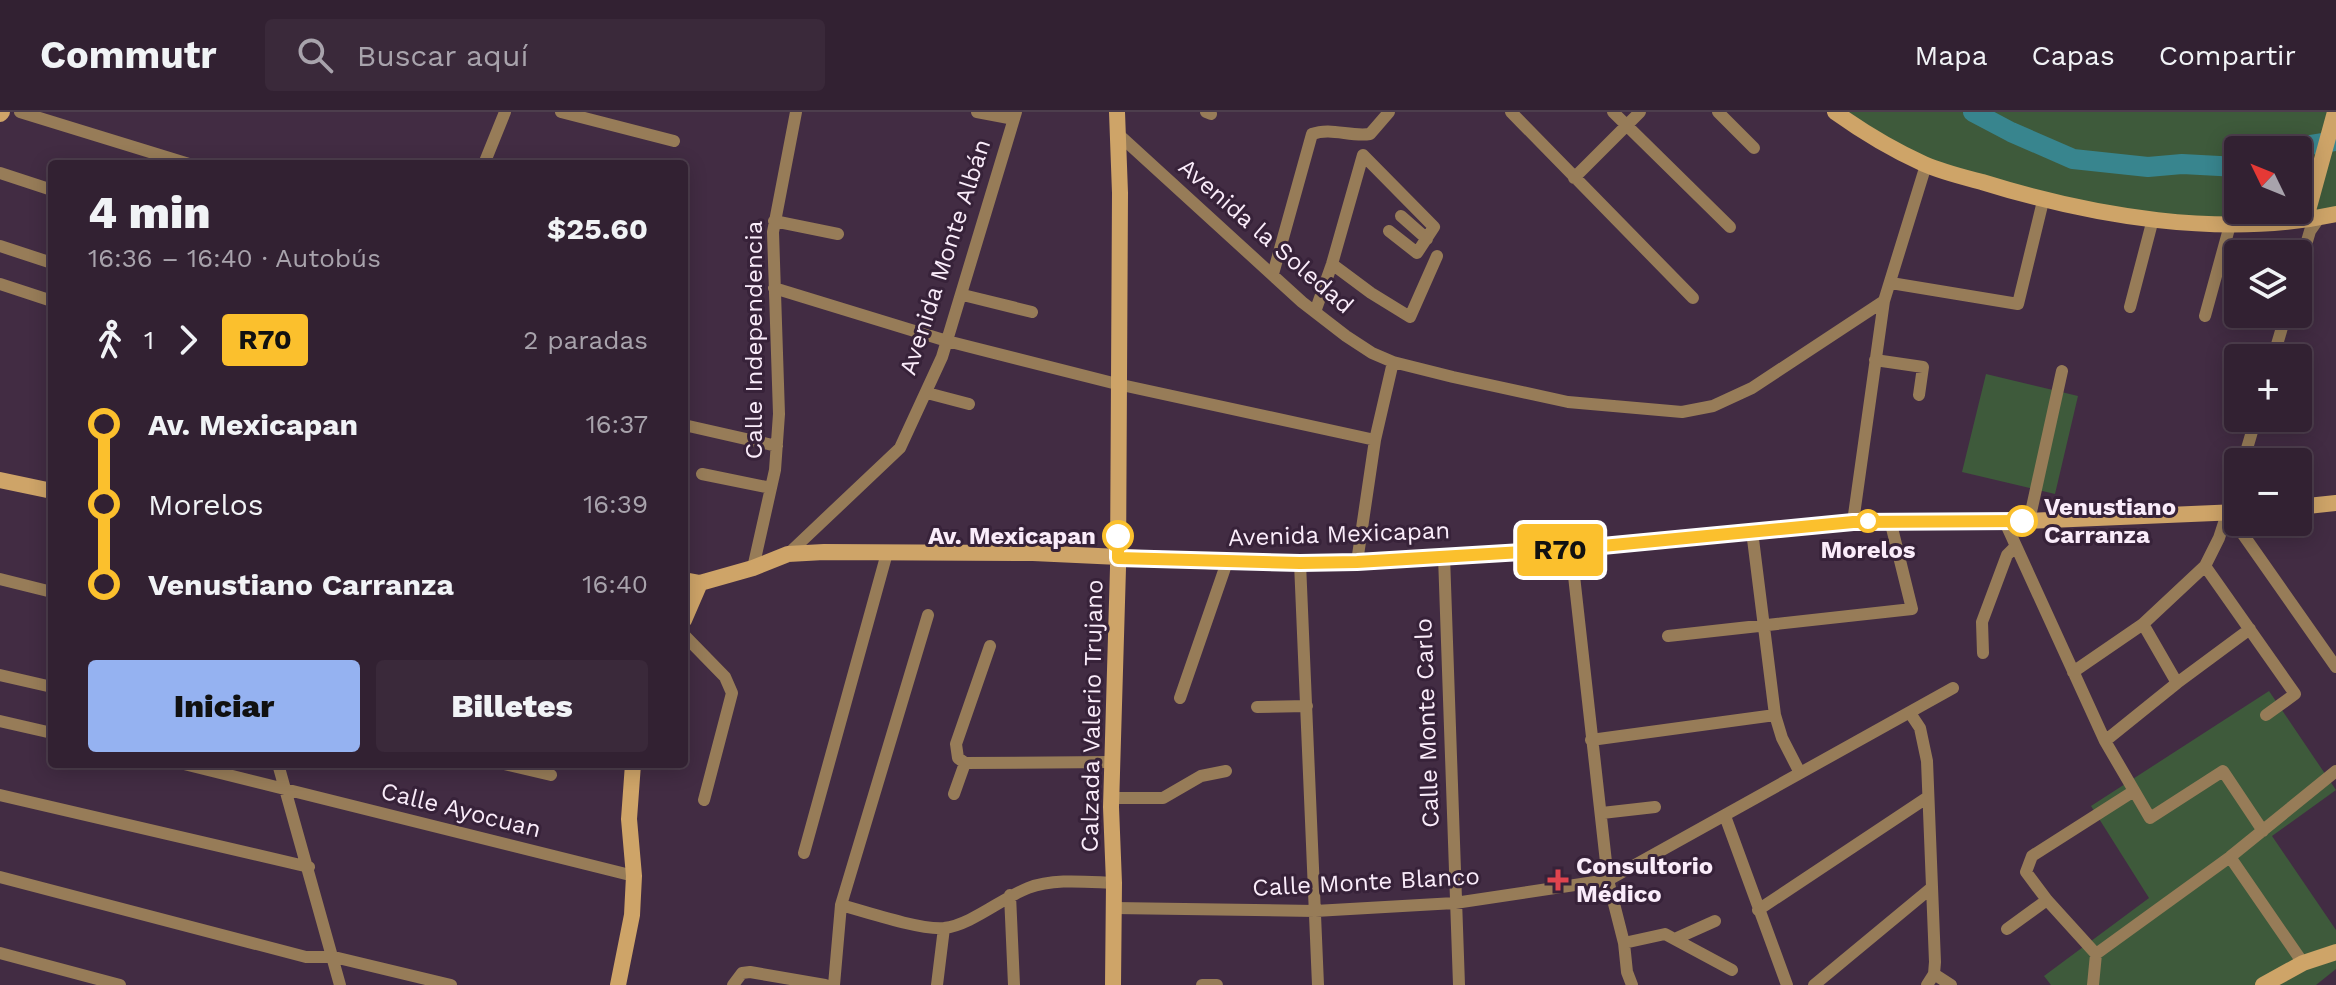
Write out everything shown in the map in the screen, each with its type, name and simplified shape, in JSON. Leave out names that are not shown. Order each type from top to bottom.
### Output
[{"type":"street","points":[[20,112],[176,160]]},
{"type":"street","points":[[486,160],[505,112]]},
{"type":"street","points":[[561,112],[674,141]]},
{"type":"street","name":"Calle Independencia","points":[[753,568],[777,446],[779,414],[774,221],[796,112]]},
{"type":"street","points":[[977,112],[1015,116]]},
{"type":"street","points":[[1273,274],[1312,134],[1325,130],[1357,136],[1370,134],[1389,112]]},
{"type":"street","points":[[1511,112],[1693,298]]},
{"type":"street","points":[[1613,112],[1730,227]]},
{"type":"street","points":[[1574,178],[1640,112]]},
{"type":"street","points":[[1718,112],[1749,144]]},
{"type":"street","points":[[1835,112],[1859,129],[1926,165],[2043,201],[2153,219],[2257,224]]},
{"type":"street","points":[[2312,222],[2335,112]]},
{"type":"street","name":"Calzada Valerio Trujano","points":[[1113,985],[1111,798],[1118,558],[1120,193],[1115,113]]},
{"type":"street","name":"Avenida Monte Albán","points":[[788,554],[900,448],[927,393],[963,295],[1015,116]]},
{"type":"street","name":"Avenida la Soledad","points":[[1118,134],[1315,312],[1372,353],[1393,362],[1568,402],[1682,412],[1713,406],[1752,388],[1884,301]]},
{"type":"street","points":[[2318,199],[2336,152]]},
{"type":"street","points":[[1315,312],[1363,155],[1434,227],[1417,253],[1389,231]]},
{"type":"street","points":[[1853,522],[1884,301],[1926,165]]},
{"type":"street","points":[[0,173],[48,189]]},
{"type":"street","points":[[1891,283],[2018,304],[2043,201]]},
{"type":"street","points":[[2312,222],[2336,214]]},
{"type":"street","points":[[1401,216],[1427,239]]},
{"type":"street","points":[[2130,307],[2153,219]]},
{"type":"street","points":[[774,221],[838,234]]},
{"type":"street","points":[[2205,316],[2230,225]]},
{"type":"street","points":[[0,246],[48,262]]},
{"type":"street","points":[[1332,264],[1410,317],[1437,256]]},
{"type":"street","points":[[0,284],[48,300]]},
{"type":"street","points":[[774,288],[947,341],[1117,384],[1375,440]]},
{"type":"street","points":[[963,295],[1032,312]]},
{"type":"street","points":[[1875,360],[1923,367],[1919,395]]},
{"type":"street","points":[[1357,562],[1375,440],[1393,362]]},
{"type":"street","points":[[2029,521],[2062,371]]},
{"type":"street","points":[[927,393],[969,404]]},
{"type":"street","points":[[688,426],[777,446]]},
{"type":"street","points":[[702,474],[771,488]]},
{"type":"street","points":[[0,480],[48,490]]},
{"type":"street","points":[[2312,506],[2336,503]]},
{"type":"street","name":"Avenida Mexicapan","points":[[692,581],[753,568],[788,554],[824,552],[1033,553],[1227,562],[1357,562],[1571,549],[1853,522],[2005,522],[2224,513]]},
{"type":"street","points":[[1668,636],[1912,609],[1890,520]]},
{"type":"street","points":[[2005,522],[2105,741],[2150,818],[2223,771],[2263,831]]},
{"type":"street","points":[[2073,672],[2143,624],[2205,566],[2224,530]]},
{"type":"street","points":[[1752,531],[1775,715],[1782,738],[1800,773]]},
{"type":"street","points":[[2248,536],[2336,667]]},
{"type":"street","points":[[1983,653],[1982,622],[2007,555],[2015,547]]},
{"type":"street","points":[[1571,549],[1608,880],[1632,985]]},
{"type":"street","points":[[804,853],[887,553]]},
{"type":"street","name":"Calle Monte Carlo","points":[[1444,556],[1459,985]]},
{"type":"street","points":[[1180,698],[1227,562]]},
{"type":"street","points":[[1300,563],[1318,985]]},
{"type":"street","points":[[2205,566],[2295,694],[2266,715]]},
{"type":"street","points":[[0,579],[48,591]]},
{"type":"street","points":[[834,985],[841,905],[928,615]]},
{"type":"street","points":[[2143,624],[2177,683]]},
{"type":"street","points":[[2105,741],[2250,629]]},
{"type":"street","points":[[688,639],[725,677],[732,693],[704,800]]},
{"type":"street","points":[[990,646],[956,744],[958,758],[965,763],[1112,762]]},
{"type":"street","points":[[0,675],[48,686]]},
{"type":"street","name":"Calle Monte Blanco","points":[[1114,908],[1315,911],[1455,903],[1608,880],[1953,688]]},
{"type":"street","points":[[1257,707],[1307,706]]},
{"type":"street","points":[[1910,713],[1920,728],[1927,761],[1931,980],[1951,985]]},
{"type":"street","points":[[1591,740],[1775,715]]},
{"type":"street","points":[[0,721],[48,732]]},
{"type":"street","points":[[954,794],[965,763]]},
{"type":"street","name":"Calle Ayocuan","points":[[201,768],[634,876]]},
{"type":"street","points":[[279,768],[340,985]]},
{"type":"street","points":[[521,768],[551,775]]},
{"type":"street","points":[[618,985],[632,915],[634,876],[629,819],[633,768]]},
{"type":"street","points":[[1111,798],[1163,798],[1201,776],[1226,771]]},
{"type":"street","points":[[2096,954],[2230,857],[2336,771]]},
{"type":"street","points":[[2093,985],[2096,954],[2026,872],[2032,856],[2134,791]]},
{"type":"street","points":[[0,795],[309,867]]},
{"type":"street","points":[[1758,910],[1928,797]]},
{"type":"street","points":[[1602,813],[1655,807]]},
{"type":"street","points":[[1725,816],[1787,985]]},
{"type":"street","points":[[2230,857],[2303,963]]},
{"type":"street","points":[[0,877],[306,957],[334,957],[451,985]]},
{"type":"street","points":[[841,905],[903,922],[944,928],[969,919],[1032,886],[1070,882],[1114,883]]},
{"type":"street","points":[[1814,985],[1930,889]]},
{"type":"street","points":[[1010,895],[1014,985]]},
{"type":"street","points":[[2007,929],[2047,900]]},
{"type":"street","points":[[1677,938],[1715,921]]},
{"type":"street","points":[[937,985],[944,928]]},
{"type":"street","points":[[1624,943],[1665,934],[1732,970]]},
{"type":"street","points":[[2272,982],[2303,963],[2336,952]]},
{"type":"street","points":[[0,953],[120,985]]},
{"type":"street","points":[[733,985],[742,973],[750,972],[825,985]]},
{"type":"street","points":[[1202,984],[1217,985]]},
{"type":"green space","points":[[1839,112],[2336,112],[2336,214],[2312,218],[2312,136],[2224,136],[2224,219],[2153,219],[1926,165]]},
{"type":"green space","points":[[1986,374],[2078,396],[2055,494],[1962,472]]},
{"type":"green space","points":[[2269,691],[2336,790],[2272,836],[2336,930],[2336,969],[2316,985],[2051,985],[2044,976],[2149,898],[2091,806]]},
{"type":"waterway","points":[[1973,112],[2073,159],[2148,167],[2182,164],[2224,166]]},
{"type":"waterway","points":[[2312,145],[2336,141]]},
{"type":"bus line","name":"R70","points":[[1118,536],[1118,558],[1300,563],[1571,549],[1853,522],[2022,521]]},
{"type":"place","name":"Morelos","points":[[1868,521]]},
{"type":"place","name":"Venustiano Carranza","points":[[2022,521]]},
{"type":"place","name":"Av. Mexicapan","points":[[1118,536]]},
{"type":"place","name":"Consultorio Médico","points":[[1558,880]]}]
